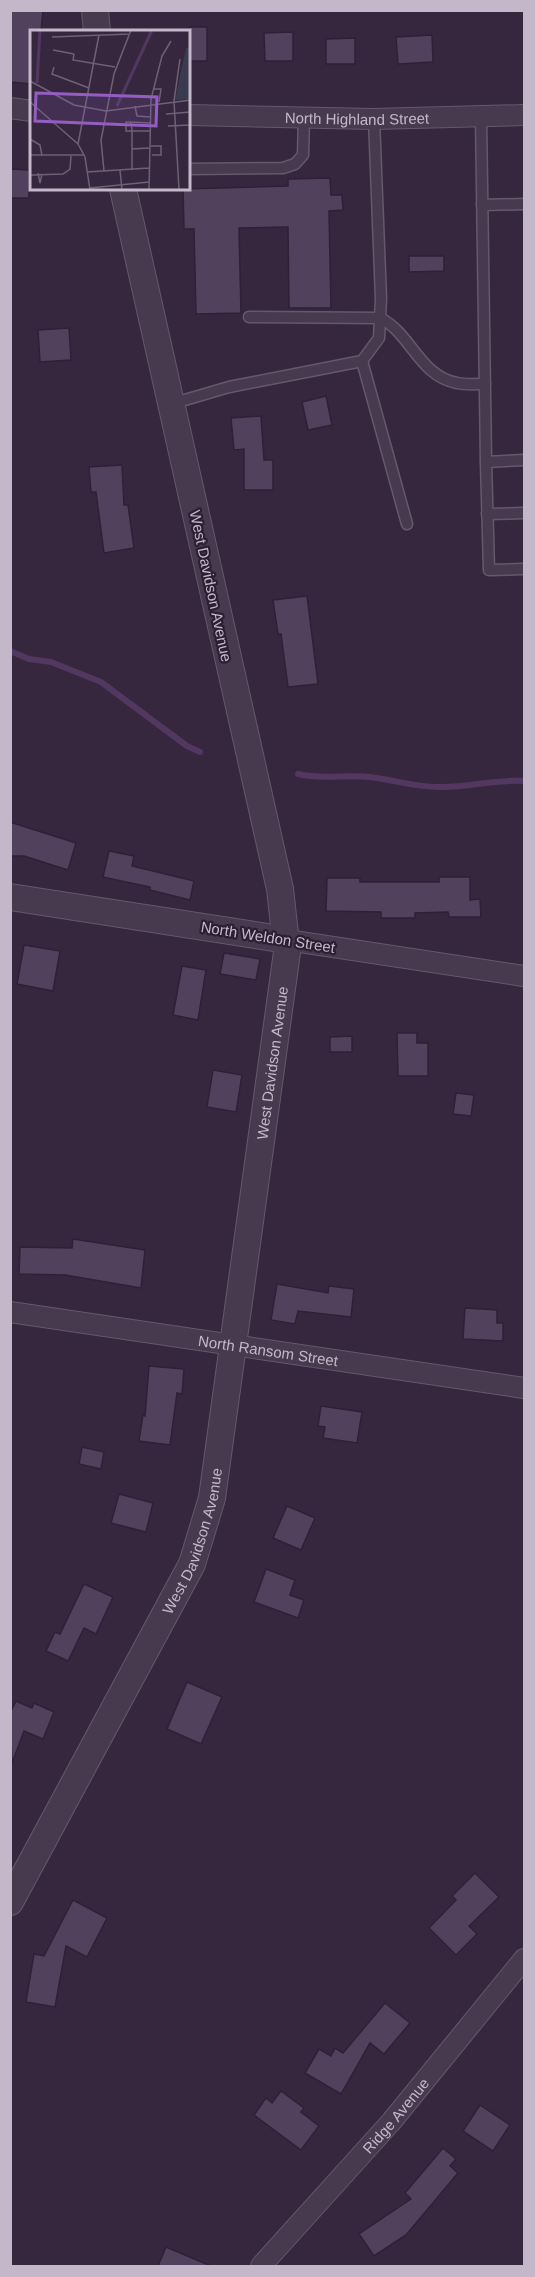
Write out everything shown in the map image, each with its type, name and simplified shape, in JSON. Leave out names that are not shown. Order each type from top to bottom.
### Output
[{"type":"street","points":[[95,10],[98,30]]},
{"type":"street","points":[[10,108],[30,111]]},
{"type":"street","name":"North Highland Street","points":[[190,115],[374,119],[525,115]]},
{"type":"street","name":"West Davidson Avenue","points":[[10,1902],[192,1564],[212,1498],[276,1049],[287,940],[280,889],[123,190]]},
{"type":"street","name":"North Weldon Street","points":[[10,897],[525,976]]},
{"type":"street","name":"North Ransom Street","points":[[10,1312],[525,1388]]},
{"type":"street","name":"Ridge Avenue","points":[[261,2266],[391,2122],[525,1959]]},
{"type":"lane","points":[[481,116],[489,570],[525,569]]},
{"type":"lane","points":[[190,169],[283,168],[295,164],[303,155],[304,117]]},
{"type":"lane","points":[[171,404],[229,387],[362,361],[379,338],[374,119]]},
{"type":"lane","points":[[482,205],[525,204]]},
{"type":"lane","points":[[249,317],[380,318],[392,324],[426,367],[439,377],[456,383],[485,384]]},
{"type":"lane","points":[[362,361],[407,524]]},
{"type":"lane","points":[[486,462],[525,460]]},
{"type":"lane","points":[[487,514],[525,513]]},
{"type":"building","points":[[10,10],[43,10],[41,30],[30,30],[30,84],[10,82]]},
{"type":"building","points":[[189,27],[207,27],[207,61],[190,61]]},
{"type":"building","points":[[293,32],[293,61],[265,61],[264,33]]},
{"type":"building","points":[[432,35],[433,62],[398,64],[396,37]]},
{"type":"building","points":[[355,38],[355,64],[326,64],[326,39]]},
{"type":"building","points":[[10,169],[29,170],[29,198],[10,198]]},
{"type":"building","points":[[330,178],[331,195],[342,195],[343,210],[329,211],[331,308],[289,308],[288,227],[239,228],[241,313],[196,314],[194,229],[184,229],[183,190],[288,186],[288,179]]},
{"type":"building","points":[[409,256],[444,256],[444,271],[409,272]]},
{"type":"building","points":[[69,328],[71,360],[40,362],[38,330]]},
{"type":"building","points":[[326,396],[332,425],[308,430],[302,402]]},
{"type":"building","points":[[261,416],[264,460],[273,460],[273,490],[244,490],[244,449],[234,450],[231,418]]},
{"type":"building","points":[[122,465],[124,505],[128,505],[134,548],[104,553],[96,492],[91,492],[89,467]]},
{"type":"building","points":[[307,596],[318,684],[288,687],[281,634],[278,634],[273,600]]},
{"type":"building","points":[[10,822],[76,843],[68,870],[24,856],[10,856]]},
{"type":"building","points":[[109,851],[134,856],[132,866],[194,881],[190,900],[150,890],[150,887],[103,877]]},
{"type":"building","points":[[439,877],[470,877],[470,900],[480,899],[481,917],[449,917],[448,912],[415,913],[415,918],[381,918],[381,912],[326,911],[327,878],[360,878],[360,882],[439,882]]},
{"type":"building","points":[[24,945],[60,951],[53,991],[17,984]]},
{"type":"building","points":[[224,953],[260,959],[256,980],[220,974]]},
{"type":"building","points":[[182,966],[206,970],[198,1020],[173,1015]]},
{"type":"building","points":[[397,1033],[417,1033],[417,1043],[428,1043],[428,1076],[398,1076]]},
{"type":"building","points":[[352,1036],[352,1052],[330,1052],[330,1037]]},
{"type":"building","points":[[213,1070],[242,1075],[236,1112],[207,1107]]},
{"type":"building","points":[[456,1093],[474,1095],[471,1116],[453,1114]]},
{"type":"building","points":[[73,1239],[145,1250],[141,1288],[65,1275],[19,1274],[20,1247],[72,1248]]},
{"type":"building","points":[[277,1284],[328,1293],[329,1286],[354,1289],[351,1317],[298,1311],[295,1324],[271,1320]]},
{"type":"building","points":[[465,1308],[497,1310],[497,1323],[503,1323],[503,1341],[463,1339]]},
{"type":"building","points":[[149,1366],[184,1369],[182,1394],[177,1393],[170,1445],[139,1441],[143,1415],[145,1416]]},
{"type":"building","points":[[321,1406],[362,1412],[357,1443],[323,1438],[325,1427],[318,1426]]},
{"type":"building","points":[[82,1447],[104,1452],[101,1469],[79,1464]]},
{"type":"building","points":[[119,1494],[153,1503],[146,1532],[111,1523]]},
{"type":"building","points":[[287,1506],[315,1518],[301,1550],[273,1538]]},
{"type":"building","points":[[266,1569],[295,1580],[290,1595],[304,1600],[298,1618],[254,1602]]},
{"type":"building","points":[[84,1584],[113,1597],[96,1634],[84,1628],[68,1661],[46,1651],[55,1632],[60,1634]]},
{"type":"building","points":[[187,1682],[222,1697],[201,1744],[167,1729]]},
{"type":"building","points":[[16,1701],[32,1708],[34,1703],[54,1712],[43,1739],[24,1731],[12,1763],[10,1713]]},
{"type":"building","points":[[475,1873],[499,1897],[469,1926],[477,1934],[456,1955],[429,1928],[456,1900],[452,1896]]},
{"type":"building","points":[[73,1900],[107,1918],[87,1957],[66,1946],[55,2007],[26,2002],[34,1954],[44,1956]]},
{"type":"building","points":[[385,2003],[410,2023],[384,2054],[370,2043],[341,2094],[305,2073],[319,2049],[331,2056],[335,2048],[343,2053]]},
{"type":"building","points":[[281,2091],[304,2108],[301,2112],[319,2126],[301,2150],[254,2115],[266,2098],[272,2103]]},
{"type":"building","points":[[480,2105],[510,2125],[493,2151],[463,2131]]},
{"type":"building","points":[[443,2148],[456,2159],[450,2166],[458,2173],[406,2235],[374,2256],[359,2234],[411,2199],[405,2193]]},
{"type":"building","points":[[166,2247],[211,2266],[158,2266]]},
{"type":"waterway","points":[[10,651],[29,659],[51,662],[101,682],[187,746],[200,752]]},
{"type":"waterway","points":[[298,774],[316,777],[370,777],[433,787],[524,781]]}]
